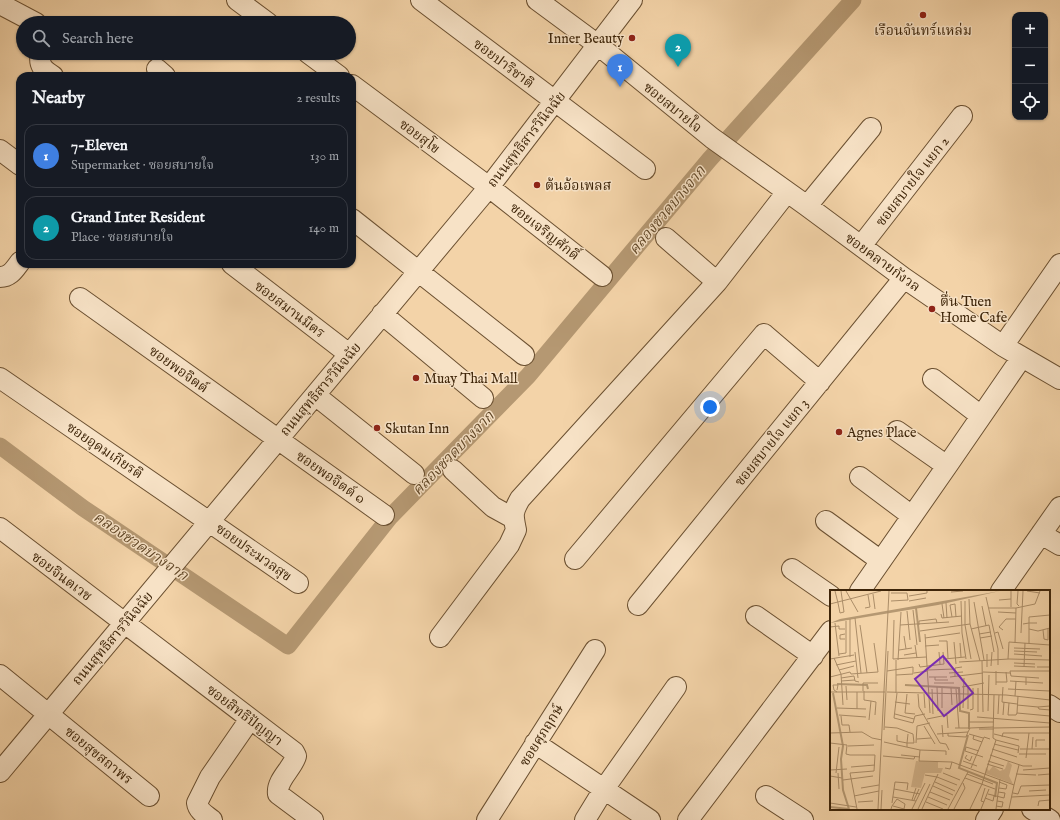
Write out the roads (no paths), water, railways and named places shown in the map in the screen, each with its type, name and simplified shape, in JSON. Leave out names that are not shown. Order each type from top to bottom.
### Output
[{"type":"street","points":[[237,0],[259,16]]},
{"type":"street","name":"ซอยปาริชาติ","points":[[421,0],[645,169]]},
{"type":"street","points":[[537,0],[598,46]]},
{"type":"street","name":"ถนนสุทธิสารวินิจฉัย","points":[[0,772],[489,187],[632,0]]},
{"type":"street","points":[[0,2],[24,16]]},
{"type":"street","name":"ซอยสบายใจ","points":[[598,46],[712,138]]},
{"type":"street","points":[[40,60],[41,67],[46,72]]},
{"type":"street","points":[[317,60],[334,72]]},
{"type":"street","name":"ซอยสุโข","points":[[356,88],[489,187]]},
{"type":"street","name":"ซอยสบายใจ แยก 2","points":[[861,246],[962,116]]},
{"type":"street","points":[[807,206],[871,128]]},
{"type":"street","name":"ซอยคลายกังวล","points":[[712,138],[904,278],[1003,346],[1060,379]]},
{"type":"street","points":[[0,150],[16,162]]},
{"type":"street","name":"ซอยเจริญศักดิ์","points":[[489,187],[602,276]]},
{"type":"street","points":[[440,637],[509,545],[516,530],[513,518],[514,511],[520,499],[717,282],[787,192]]},
{"type":"street","points":[[356,222],[524,355]]},
{"type":"street","points":[[666,238],[717,282]]},
{"type":"street","points":[[1003,346],[1060,264]]},
{"type":"street","points":[[0,277],[7,276],[16,267]]},
{"type":"street","name":"ซอยสมานมิตร","points":[[237,268],[349,354]]},
{"type":"street","name":"ซอยสบายใจ แยก 3","points":[[638,605],[904,278]]},
{"type":"street","name":"ซอยพอจิตต์","points":[[80,298],[277,440]]},
{"type":"street","points":[[382,314],[483,398]]},
{"type":"street","points":[[575,559],[764,334],[820,382]]},
{"type":"street","points":[[861,590],[1022,357]]},
{"type":"street","name":"ซอยอุดมเกียรติ","points":[[0,378],[210,521]]},
{"type":"street","points":[[933,379],[982,416]]},
{"type":"street","points":[[315,395],[414,474]]},
{"type":"street","points":[[897,431],[947,466]]},
{"type":"street","name":"ซอยพอจิตต์ ๑","points":[[277,440],[384,515]]},
{"type":"street","points":[[453,470],[493,507],[513,518]]},
{"type":"street","points":[[860,477],[912,516]]},
{"type":"street","points":[[1002,590],[1060,507]]},
{"type":"street","name":"ซอยประมวลสุข","points":[[210,521],[298,583]]},
{"type":"street","points":[[826,521],[881,561]]},
{"type":"street","name":"ซอยจินตเวช","points":[[0,528],[124,623]]},
{"type":"street","points":[[1041,534],[1060,545]]},
{"type":"street","points":[[792,569],[830,595]]},
{"type":"street","points":[[756,616],[813,656]]},
{"type":"street","name":"ซอยสิทธิปัญญา","points":[[124,623],[294,752],[296,756],[295,761],[279,785],[278,794],[313,820]]},
{"type":"street","points":[[688,820],[830,632]]},
{"type":"street","name":"ซอยศุภฤกษ์","points":[[487,820],[595,650]]},
{"type":"street","name":"ซอยสุขสถาพร","points":[[0,675],[150,796]]},
{"type":"street","points":[[585,820],[604,789],[676,687]]},
{"type":"street","points":[[1050,706],[1060,712]]},
{"type":"street","points":[[212,820],[197,808],[197,803],[210,777],[250,719]]},
{"type":"street","points":[[535,743],[650,820]]},
{"type":"street","points":[[766,796],[803,820]]},
{"type":"street","points":[[986,820],[992,810]]},
{"type":"street","points":[[1034,810],[1050,820]]},
{"type":"waterway","name":"คลองชวดบางจาก","points":[[0,446],[83,508],[288,646],[390,517],[528,376],[709,160],[853,0]]},
{"type":"place","name":"เรือนจันทร์แหล่ม","points":[[923,15]]},
{"type":"place","name":"Inner Beauty","points":[[632,38]]},
{"type":"place","name":"Grand Inter Resident","points":[[678,67]]},
{"type":"place","name":"7-Eleven","points":[[620,87]]},
{"type":"place","name":"ต้นอ้อเพลส","points":[[537,185]]},
{"type":"place","name":"ตื่น Tuen Home Cafe","points":[[932,309]]},
{"type":"place","name":"Muay Thai Mall","points":[[416,378]]},
{"type":"place","name":"Skutan Inn","points":[[377,428]]},
{"type":"place","name":"Agnes Place","points":[[839,432]]}]
